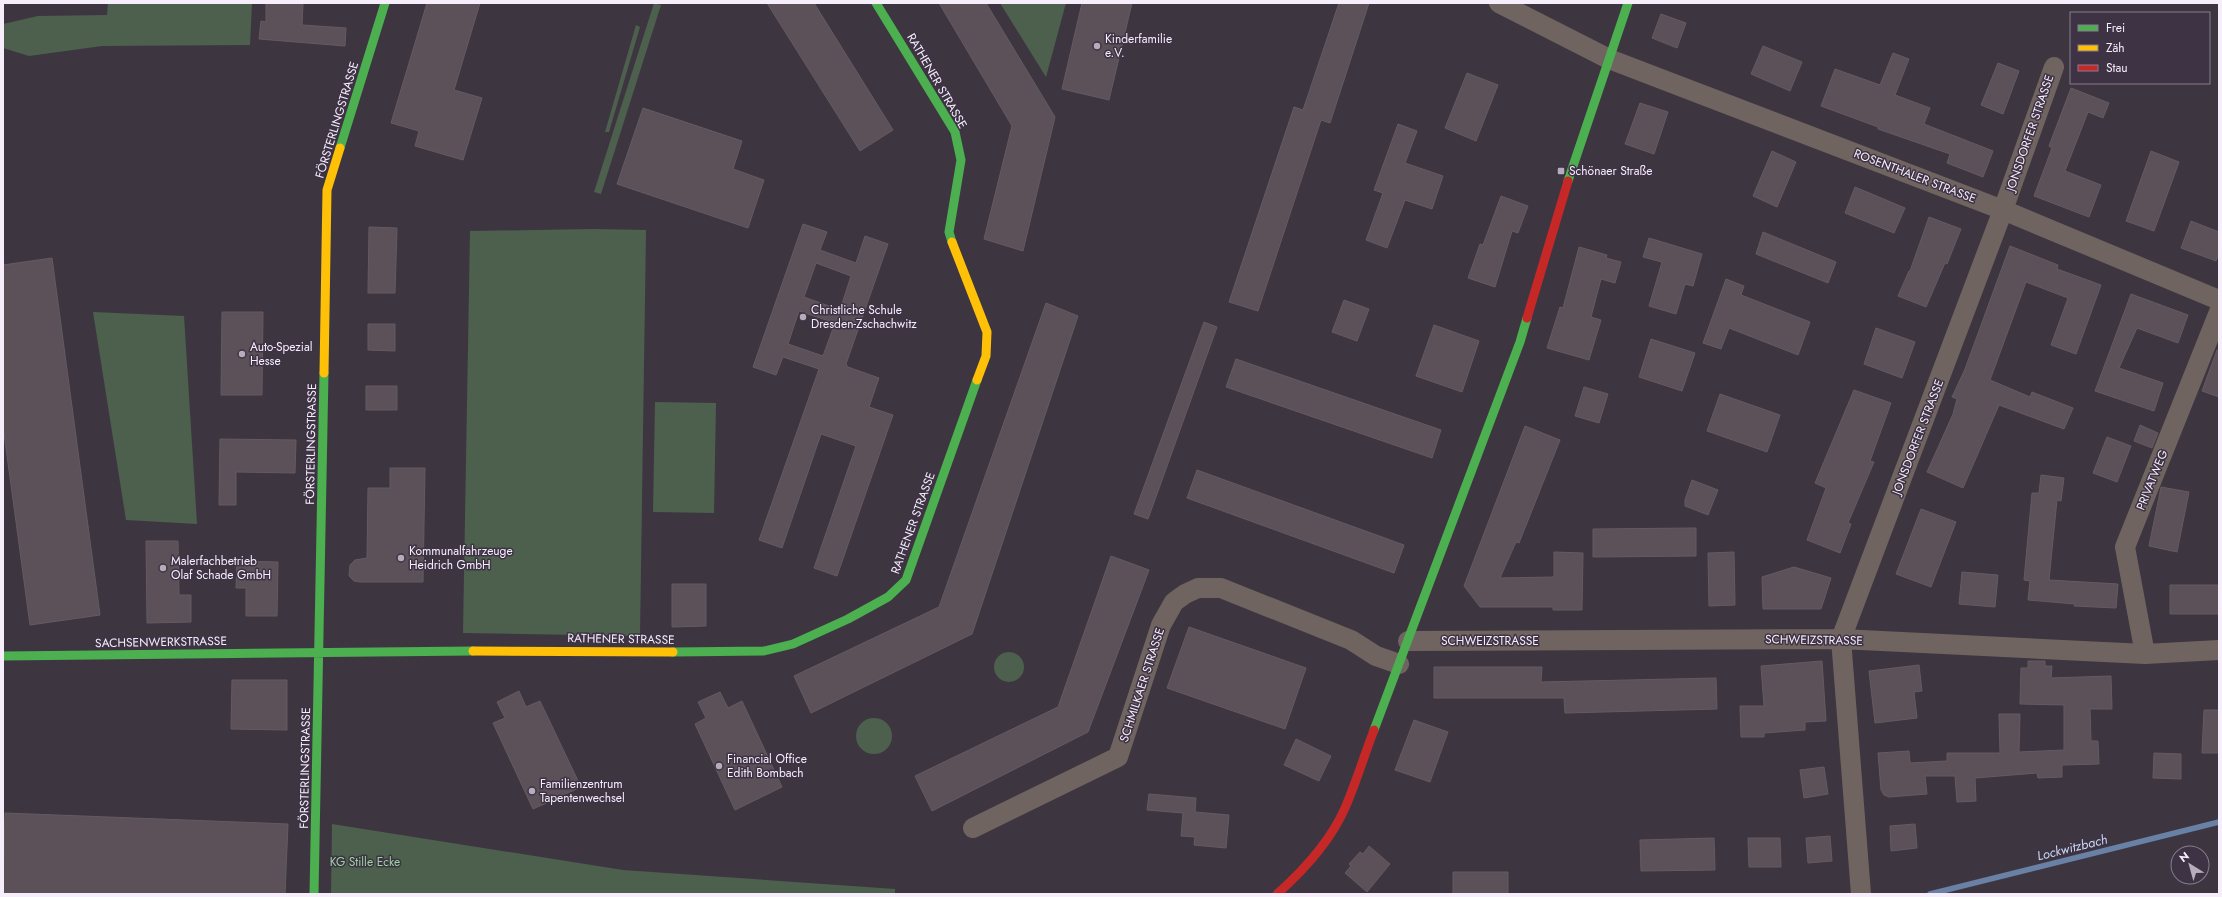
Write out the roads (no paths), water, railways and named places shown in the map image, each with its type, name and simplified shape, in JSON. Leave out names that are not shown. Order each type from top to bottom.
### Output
[{"type":"street","name":"FÖRSTERLINGSTRASSE","points":[[314,894],[327,190],[385,3]]},
{"type":"street","name":"RATHENER STRASSE","points":[[319,651],[524,650],[728,653],[764,651],[794,644],[848,619],[888,597],[906,580],[986,356],[987,332],[959,264],[949,232],[961,160],[955,132],[876,3]]},
{"type":"street","points":[[1499,3],[1609,59]]},
{"type":"street","points":[[1278,894],[1315,857],[1332,834],[1346,808],[1520,342],[1570,174],[1628,3]]},
{"type":"street","name":"ROSENTHALER STRASSE","points":[[1609,59],[2003,210],[2219,300]]},
{"type":"street","name":"JONSDORFER STRASSE","points":[[1860,889],[1841,639],[2003,210],[2054,67]]},
{"type":"street","name":"PRIVATWEG","points":[[2146,654],[2125,547],[2219,312]]},
{"type":"street","name":"SCHMILKAER STRASSE","points":[[973,828],[1118,757],[1161,625],[1174,602],[1184,594],[1198,588],[1221,588],[1352,640],[1376,656],[1399,664]]},
{"type":"street","name":"SCHWEIZSTRASSE","points":[[1408,641],[1841,639],[2146,654],[2219,650]]},
{"type":"street","name":"SACHSENWERKSTRASSE","points":[[3,656],[319,651]]},
{"type":"waterway","name":"Lockwitzbach","points":[[1930,894],[2219,822]]},
{"type":"place","name":"Kinderfamilie e.V.","points":[[1097,46]]},
{"type":"place","name":"Schönaer Straße","points":[[1561,171]]},
{"type":"place","name":"Christliche Schule Dresden-Zschachwitz","points":[[803,317]]},
{"type":"place","name":"Auto-Spezial Hesse","points":[[242,354]]},
{"type":"place","name":"Kommunalfahrzeuge Heidrich GmbH","points":[[401,558]]},
{"type":"place","name":"Malerfachbetrieb Olaf Schade GmbH","points":[[163,568]]},
{"type":"place","name":"Financial Office Edith Bombach","points":[[719,766]]},
{"type":"place","name":"Familienzentrum Tapentenwechsel","points":[[532,791]]},
{"type":"park label","name":"KG Stille Ecke","points":[[365,862]]}]
